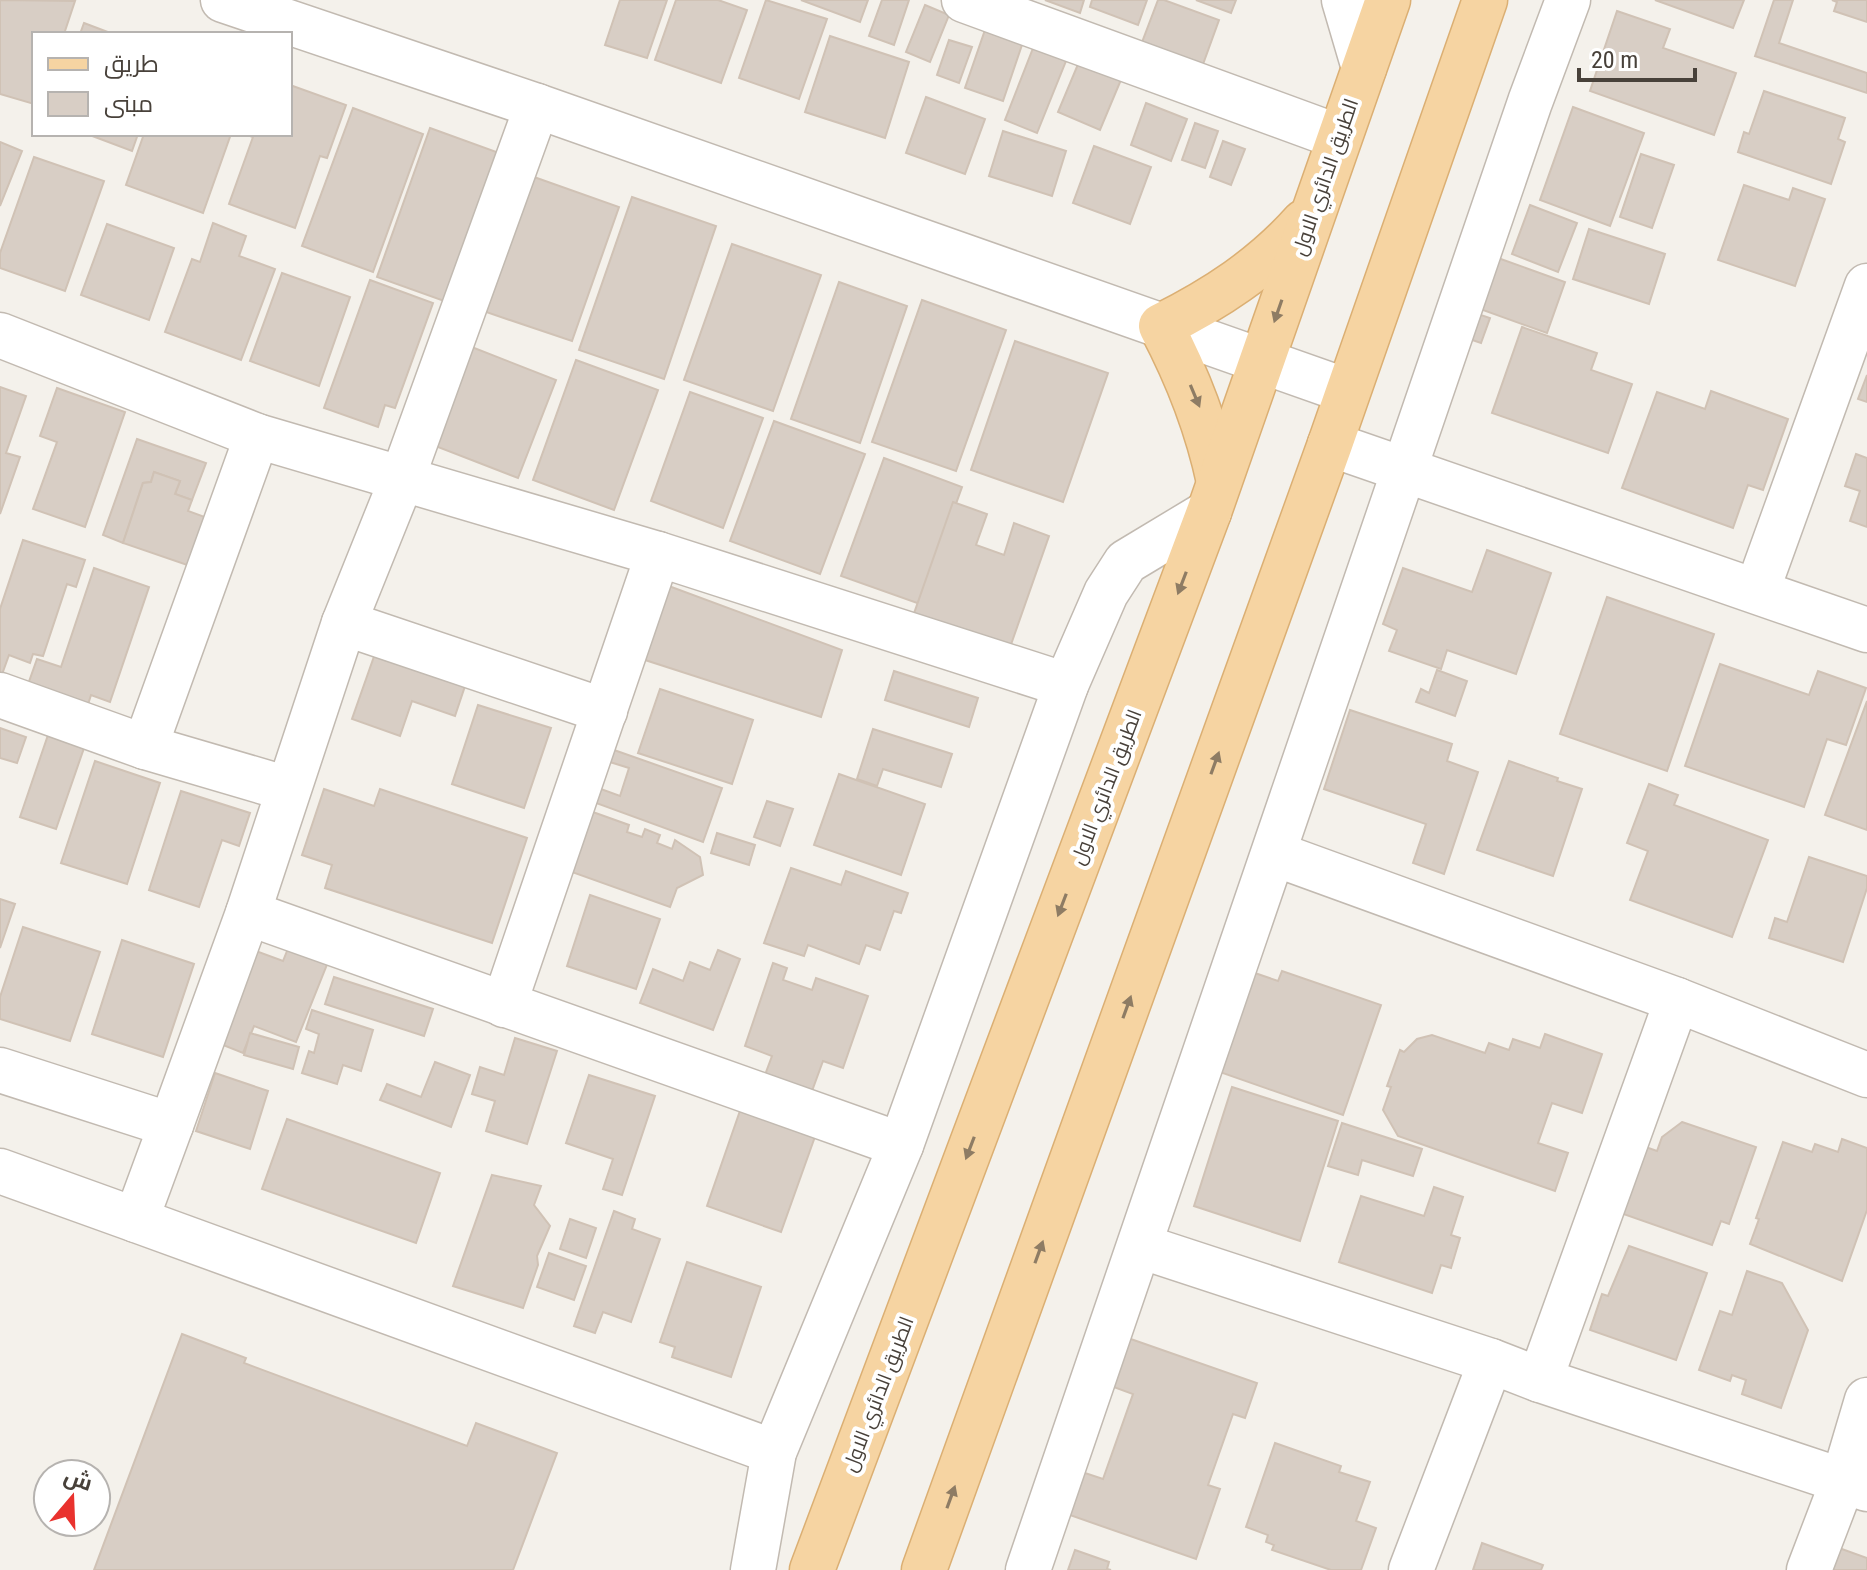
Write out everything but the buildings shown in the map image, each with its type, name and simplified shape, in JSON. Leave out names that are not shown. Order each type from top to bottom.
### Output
[{"type":"main road","name":"الطريق الدائري الاول","points":[[812,1570],[1214,497],[1388,0]]},
{"type":"main road","points":[[924,1570],[1330,444],[1485,0]]},
{"type":"main road","points":[[1214,497],[1200,409],[1183,367],[1161,326],[1236,284],[1290,237],[1313,210]]},
{"type":"street","points":[[223,0],[537,106],[1347,391]]},
{"type":"street","points":[[964,0],[1339,137]]},
{"type":"street","points":[[1344,0],[1364,68]]},
{"type":"street","points":[[1028,1570],[1407,470],[1530,102],[1568,0]]},
{"type":"street","points":[[136,1220],[248,913],[344,623],[402,479],[537,106]]},
{"type":"street","points":[[1757,591],[1867,286]]},
{"type":"street","points":[[0,335],[257,436],[658,554],[1066,685]]},
{"type":"street","points":[[145,747],[257,436]]},
{"type":"street","points":[[1330,444],[1867,630]]},
{"type":"street","points":[[753,1570],[774,1452],[901,1145],[1066,685],[1106,593],[1126,562],[1214,497]]},
{"type":"street","points":[[504,1005],[658,554]]},
{"type":"street","points":[[344,623],[605,711]]},
{"type":"street","points":[[0,695],[145,747],[288,789]]},
{"type":"street","points":[[1275,854],[1677,1000],[1867,1075]]},
{"type":"street","points":[[248,913],[901,1145]]},
{"type":"street","points":[[1540,1380],[1677,1000]]},
{"type":"street","points":[[0,1070],[171,1125]]},
{"type":"street","points":[[0,1171],[774,1452]]},
{"type":"street","points":[[1140,1246],[1855,1485]]},
{"type":"street","points":[[1411,1570],[1491,1361]]},
{"type":"street","points":[[1809,1570],[1855,1485],[1867,1400]]}]
